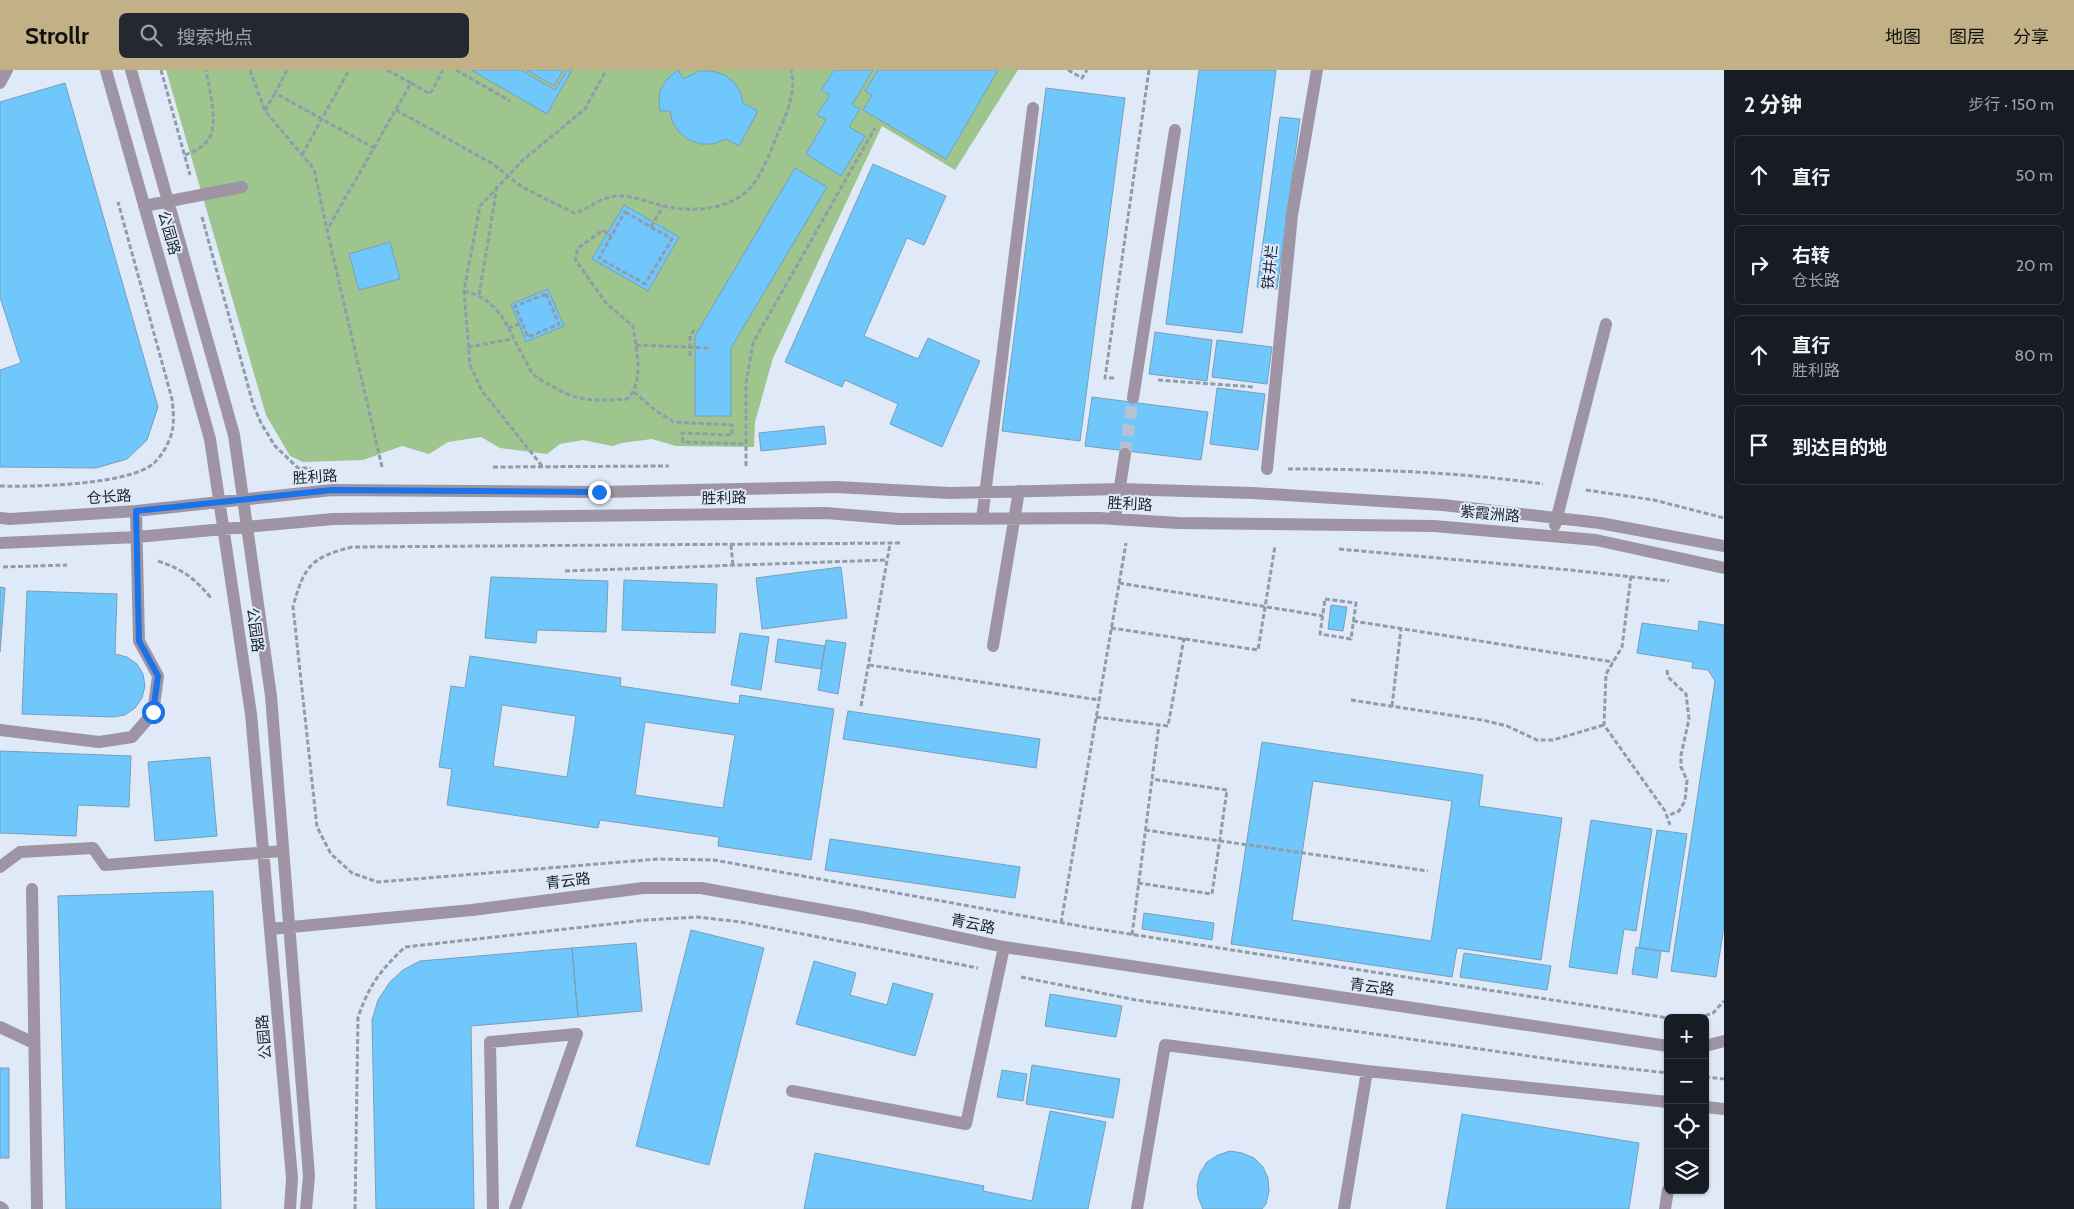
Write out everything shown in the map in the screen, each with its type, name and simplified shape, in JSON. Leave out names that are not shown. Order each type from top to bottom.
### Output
[{"type":"street","points":[[0,83],[8,70]]},
{"type":"street","name":"公园路","points":[[106,70],[210,438],[251,714],[292,1178],[290,1209]]},
{"type":"street","name":"公园路","points":[[131,70],[233,432],[271,696],[309,1176],[306,1209]]},
{"type":"street","name":"铁井栏","points":[[1267,469],[1292,215],[1317,70]]},
{"type":"street","points":[[982,519],[1033,108]]},
{"type":"street","points":[[1133,398],[1175,130]]},
{"type":"street","points":[[144,206],[242,187]]},
{"type":"street","points":[[1552,536],[1606,324]]},
{"type":"street","points":[[1114,519],[1124,454]]},
{"type":"street","name":"胜利路","points":[[220,502],[332,490],[599,492],[836,487],[950,492],[1119,489],[1253,493]]},
{"type":"street","points":[[993,646],[1019,491]]},
{"type":"street","name":"紫霞洲路","points":[[1253,493],[1444,505],[1600,523],[1724,546]]},
{"type":"street","name":"仓长路","points":[[0,518],[10,519],[136,511],[220,502]]},
{"type":"street","points":[[0,730],[99,742],[132,737],[153,712],[158,676],[139,641],[136,511]]},
{"type":"street","name":"胜利路","points":[[138,538],[333,519],[826,512],[899,519],[1114,519],[1249,524]]},
{"type":"street","name":"紫霞洲路","points":[[1249,524],[1434,526],[1596,540],[1724,568]]},
{"type":"street","points":[[0,543],[138,538]]},
{"type":"street","points":[[0,867],[20,852],[93,848],[105,865],[284,851]]},
{"type":"street","name":"青云路","points":[[270,929],[472,910],[642,888],[701,888],[862,917],[1004,947],[1664,1045]]},
{"type":"street","points":[[32,889],[37,1209]]},
{"type":"street","points":[[792,1090],[966,1124],[1004,947]]},
{"type":"street","points":[[0,1027],[34,1044]]},
{"type":"street","points":[[493,1209],[490,1042],[577,1034],[516,1209]]},
{"type":"street","points":[[1709,1045],[1724,1041]]},
{"type":"street","points":[[1136,1209],[1165,1045],[1367,1071],[1664,1102]]},
{"type":"street","points":[[1344,1209],[1367,1071]]},
{"type":"street","points":[[1709,1107],[1724,1109]]},
{"type":"street","points":[[1665,1209],[1667,1194]]},
{"type":"path","points":[[161,70],[253,404],[261,424],[275,446],[298,468],[319,468]]},
{"type":"path","points":[[185,155],[200,148],[210,137],[213,120],[206,70]]},
{"type":"path","points":[[250,70],[265,110],[314,169],[382,467]]},
{"type":"path","points":[[265,110],[288,70]]},
{"type":"path","points":[[302,154],[350,70]]},
{"type":"path","points":[[387,70],[430,94],[443,70]]},
{"type":"path","points":[[456,70],[510,101]]},
{"type":"path","points":[[542,466],[482,391],[470,365],[464,291],[480,206],[522,160],[585,109],[606,70]]},
{"type":"path","points":[[396,110],[493,164],[522,188],[574,212],[581,212],[598,200],[618,196],[674,208],[700,209],[733,202],[754,184],[787,111],[794,81],[791,70]]},
{"type":"path","points":[[1068,70],[1082,78],[1087,70]]},
{"type":"path","points":[[1149,70],[1105,378],[1275,388]]},
{"type":"path","points":[[327,230],[411,84]]},
{"type":"path","points":[[275,93],[374,148]]},
{"type":"path","points":[[746,466],[746,383],[754,343],[874,128]]},
{"type":"path","points":[[479,295],[497,186]]},
{"type":"path","points":[[0,486],[67,485],[124,477],[153,464],[163,452],[173,427],[172,399],[118,202]]},
{"type":"path","points":[[650,227],[663,206]]},
{"type":"path","points":[[625,212],[650,227],[672,239],[645,284],[599,258],[625,212]]},
{"type":"path","points":[[464,291],[479,295],[492,303],[504,319],[512,339],[534,374],[569,396],[586,400],[627,399],[634,392],[638,358],[633,326],[606,302],[575,259],[578,248],[603,230],[612,236]]},
{"type":"path","points":[[546,294],[558,324],[528,337],[522,323],[515,306],[546,294]]},
{"type":"path","points":[[508,328],[522,323]]},
{"type":"path","points":[[690,356],[690,336],[694,330]]},
{"type":"path","points":[[468,347],[512,339]]},
{"type":"path","points":[[636,345],[709,348]]},
{"type":"path","points":[[634,392],[656,411],[674,422],[732,424],[732,435],[682,433],[683,442],[746,444]]},
{"type":"path","points":[[486,467],[678,466]]},
{"type":"path","points":[[737,466],[756,466]]},
{"type":"path","points":[[373,467],[392,467]]},
{"type":"path","points":[[1267,469],[1368,469],[1464,476],[1565,487],[1654,500],[1724,518]]},
{"type":"path","points":[[908,543],[352,547],[334,551],[316,560],[300,580],[293,607],[317,827],[331,854],[352,874],[378,882],[658,859],[714,860],[1132,935],[1664,1017]]},
{"type":"path","points":[[1116,543],[1136,543]]},
{"type":"path","points":[[1062,923],[1126,543]]},
{"type":"path","points":[[862,706],[890,544]]},
{"type":"path","points":[[1265,544],[1284,545]]},
{"type":"path","points":[[731,545],[733,566]]},
{"type":"path","points":[[1111,628],[1258,650],[1275,545]]},
{"type":"path","points":[[1333,549],[1631,576],[1677,582]]},
{"type":"path","points":[[565,571],[887,560]]},
{"type":"path","points":[[138,562],[159,561],[181,571],[196,580],[212,599]]},
{"type":"path","points":[[0,567],[77,564]]},
{"type":"path","points":[[1631,576],[1622,647],[1606,674],[1604,725],[1667,816],[1670,825]]},
{"type":"path","points":[[1119,583],[1322,616]]},
{"type":"path","points":[[1325,599],[1356,603],[1353,621],[1350,639],[1320,634],[1325,599]]},
{"type":"path","points":[[1353,621],[1613,662]]},
{"type":"path","points":[[1392,706],[1401,629]]},
{"type":"path","points":[[1096,717],[1168,726],[1184,638]]},
{"type":"path","points":[[869,665],[1099,700]]},
{"type":"path","points":[[1667,670],[1668,677],[1686,694],[1689,719],[1681,756],[1681,767],[1687,780],[1684,801],[1679,811],[1667,816]]},
{"type":"path","points":[[1351,700],[1507,726],[1537,740],[1553,740],[1604,725]]},
{"type":"path","points":[[1132,935],[1159,725]]},
{"type":"path","points":[[1138,883],[1212,894],[1227,790],[1152,780]]},
{"type":"path","points":[[1145,830],[1428,871]]},
{"type":"path","points":[[355,1209],[358,1017],[368,991],[384,967],[405,947],[646,920],[697,917],[741,922],[1136,1000],[1578,1063],[1664,1073]]},
{"type":"path","points":[[1709,1014],[1713,1013],[1724,1001]]},
{"type":"path","points":[[1709,1077],[1724,1079]]},
{"type":"green space","points":[[166,70],[1018,70],[955,170],[882,126],[773,358],[755,422],[754,447],[676,446],[652,439],[612,446],[583,440],[560,444],[547,454],[500,448],[481,437],[448,442],[429,454],[402,446],[363,460],[303,462],[290,456],[266,415]]},
{"type":"building","points":[[471,70],[521,70],[555,90],[567,70],[572,70],[547,114]]},
{"type":"building","points":[[526,70],[563,70],[554,86]]},
{"type":"building","points":[[678,70],[683,79],[699,71],[712,71],[724,75],[734,82],[741,94],[743,103],[758,111],[739,146],[726,139],[714,144],[701,144],[689,140],[679,132],[672,121],[670,111],[660,111],[660,91],[667,79]]},
{"type":"building","points":[[834,70],[873,70],[852,105],[860,109],[849,127],[865,136],[841,176],[806,154],[826,120],[817,115],[830,95],[821,90]]},
{"type":"building","points":[[878,70],[998,70],[946,159],[863,110],[872,95],[865,91]]},
{"type":"building","points":[[1199,70],[1276,70],[1242,333],[1166,324]]},
{"type":"building","points":[[65,83],[158,407],[147,440],[127,459],[96,468],[0,467],[0,370],[21,363],[0,297],[0,102]]},
{"type":"building","points":[[1046,88],[1125,98],[1080,441],[1002,431]]},
{"type":"building","points":[[1280,117],[1300,119],[1277,289],[1257,287]]},
{"type":"building","points":[[873,164],[946,196],[924,245],[907,238],[864,336],[918,359],[928,338],[980,361],[942,447],[890,424],[898,404],[845,380],[842,387],[785,362]]},
{"type":"building","points":[[795,168],[827,187],[731,348],[731,416],[695,416],[695,336]]},
{"type":"building","points":[[624,205],[679,237],[648,291],[592,259]]},
{"type":"building","points":[[390,242],[400,279],[359,290],[349,254]]},
{"type":"building","points":[[548,289],[564,326],[526,342],[511,304]]},
{"type":"building","points":[[1155,332],[1212,340],[1207,381],[1149,374]]},
{"type":"building","points":[[1217,340],[1272,347],[1267,384],[1212,377]]},
{"type":"building","points":[[1217,388],[1265,394],[1258,450],[1210,444]]},
{"type":"building","points":[[1092,397],[1208,412],[1201,460],[1085,446]]},
{"type":"building","points":[[824,426],[826,444],[761,451],[759,433]]},
{"type":"building","points":[[841,567],[847,618],[762,629],[756,578]]},
{"type":"building","points":[[491,577],[608,581],[606,632],[537,630],[536,643],[485,638]]},
{"type":"building","points":[[624,580],[717,584],[715,633],[622,630]]},
{"type":"building","points":[[0,587],[5,588],[0,652]]},
{"type":"building","points":[[27,591],[117,594],[115,654],[127,657],[137,664],[143,674],[145,686],[142,698],[135,708],[125,715],[113,717],[22,714]]},
{"type":"building","points":[[1331,605],[1347,607],[1343,631],[1328,629]]},
{"type":"building","points":[[1699,621],[1724,625],[1724,927],[1716,977],[1671,971],[1715,681],[1708,670],[1692,668],[1693,662],[1637,653],[1642,623],[1698,631]]},
{"type":"building","points":[[740,633],[769,637],[761,690],[731,685]]},
{"type":"building","points":[[778,639],[825,646],[821,669],[775,662]]},
{"type":"building","points":[[826,640],[846,643],[838,694],[818,690]]},
{"type":"building","points":[[470,656],[621,678],[620,686],[739,704],[740,695],[834,709],[811,860],[718,846],[719,837],[600,820],[598,828],[447,805],[452,769],[439,767],[451,686],[465,688]],"holes":[[[502,705],[576,716],[567,777],[493,766]],[[645,722],[735,735],[723,808],[635,795]]]},
{"type":"building","points":[[848,711],[1040,739],[1036,768],[843,739]]},
{"type":"building","points":[[1262,742],[1483,775],[1479,806],[1562,818],[1541,960],[1457,948],[1452,977],[1231,944]],"holes":[[[1313,781],[1452,801],[1431,941],[1292,920]]]},
{"type":"building","points":[[0,751],[131,756],[129,807],[78,805],[76,836],[0,833]]},
{"type":"building","points":[[210,757],[217,836],[155,841],[148,762]]},
{"type":"building","points":[[1591,820],[1652,829],[1636,931],[1624,929],[1617,974],[1569,967]]},
{"type":"building","points":[[1657,830],[1687,834],[1669,952],[1639,948]]},
{"type":"building","points":[[830,839],[1020,867],[1015,898],[825,870]]},
{"type":"building","points":[[213,891],[221,1209],[66,1209],[58,896]]},
{"type":"building","points":[[1144,913],[1214,923],[1212,940],[1142,929]]},
{"type":"building","points":[[691,930],[764,948],[709,1165],[636,1146]]},
{"type":"building","points":[[636,943],[642,1011],[578,1017],[572,948]]},
{"type":"building","points":[[1636,947],[1661,951],[1657,978],[1632,974]]},
{"type":"building","points":[[572,948],[578,1017],[471,1026],[474,1209],[376,1209],[372,1020],[378,1000],[390,982],[403,970],[420,961]]},
{"type":"building","points":[[1464,953],[1551,966],[1547,990],[1460,977]]},
{"type":"building","points":[[814,961],[856,973],[850,995],[887,1005],[893,983],[933,994],[915,1056],[796,1024]]},
{"type":"building","points":[[1050,994],[1122,1006],[1116,1037],[1045,1026]]},
{"type":"building","points":[[1032,1065],[1120,1079],[1113,1118],[1026,1104]]},
{"type":"building","points":[[0,1068],[9,1068],[9,1158],[0,1158]]},
{"type":"building","points":[[1002,1070],[1027,1074],[1023,1101],[997,1097]]},
{"type":"building","points":[[1050,1111],[1106,1122],[1088,1209],[804,1209],[815,1153],[984,1186],[983,1191],[1032,1201]]},
{"type":"building","points":[[1462,1114],[1639,1143],[1629,1209],[1446,1209]]},
{"type":"building","points":[[1230,1151],[1254,1158],[1263,1167],[1268,1178],[1269,1191],[1266,1204],[1262,1209],[1203,1209],[1198,1197],[1197,1185],[1200,1173],[1207,1162],[1218,1155]]},
{"type":"tunnel","points":[[1125,454],[1133,398]]},
{"type":"route","points":[[153,712],[158,676],[139,641],[136,511],[332,490],[599,492]]}]
